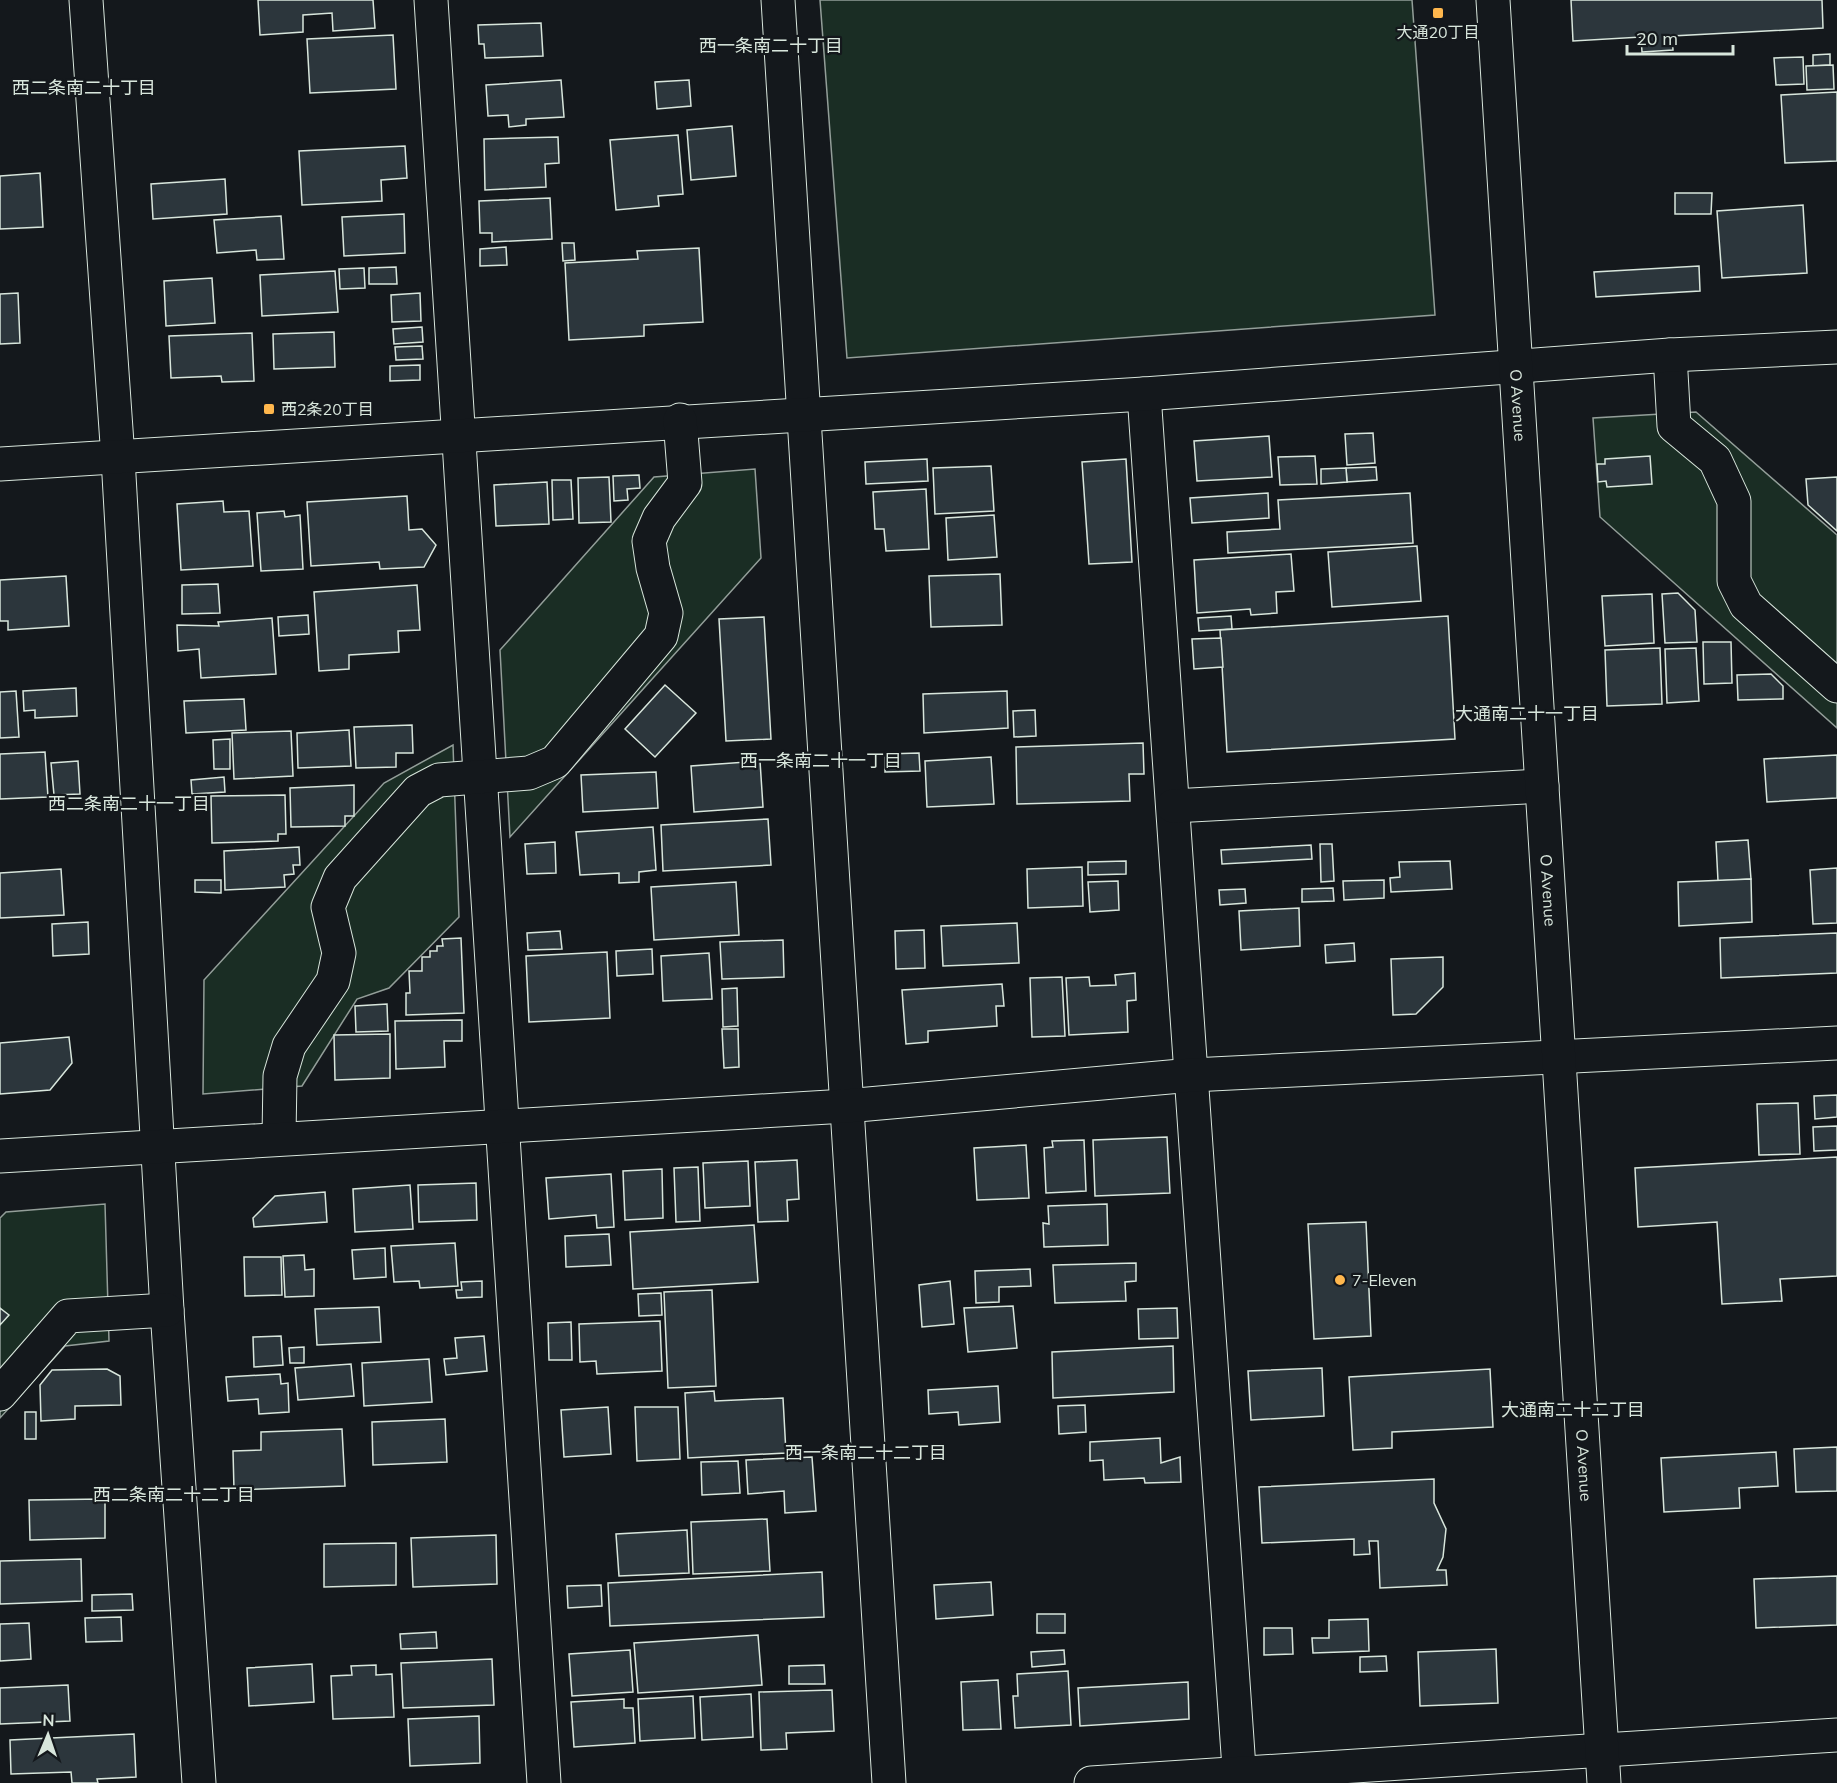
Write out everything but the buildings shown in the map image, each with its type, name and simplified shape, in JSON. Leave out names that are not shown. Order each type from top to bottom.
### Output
[{"type":"main road","points":[[86,0],[118,458],[167,1310],[199,1783]]},
{"type":"main road","points":[[431,0],[544,1783]]},
{"type":"main road","points":[[778,0],[889,1783]]},
{"type":"main road","name":"O Avenue","points":[[1493,0],[1604,1783]]},
{"type":"main road","points":[[0,464],[680,420],[1144,394],[1670,355],[1837,347]]},
{"type":"main road","points":[[1670,355],[1674,426],[1715,460],[1734,501],[1734,581],[1746,605],[1837,686]]},
{"type":"main road","points":[[1144,394],[1240,1779]]},
{"type":"main road","points":[[279,1137],[280,1076],[289,1046],[333,981],[339,953],[328,907],[339,878],[418,790],[439,780],[529,773],[555,762],[661,636],[666,613],[653,568],[649,541],[658,518],[685,483],[680,420]]},
{"type":"main road","points":[[1173,806],[1542,786]]},
{"type":"main road","points":[[0,1156],[279,1137],[846,1106],[1192,1075],[1837,1043]]},
{"type":"main road","points":[[0,1394],[68,1316],[167,1310]]},
{"type":"main road","points":[[1091,1783],[1240,1779],[1837,1735]]},
{"type":"green space","points":[[820,0],[1412,0],[1435,315],[847,358]]},
{"type":"green space","points":[[1696,412],[1837,535],[1837,728],[1600,517],[1593,418]]},
{"type":"green space","points":[[755,469],[761,558],[510,837],[500,650],[654,477]]},
{"type":"green space","points":[[453,745],[459,917],[389,988],[357,999],[302,1086],[203,1094],[204,980],[384,783]]},
{"type":"green space","points":[[105,1204],[109,1341],[65,1346],[0,1418],[0,1218],[6,1212]]},
{"type":"place","name":"大通20丁目","points":[[1438,13]]},
{"type":"place","name":"西2条20丁目","points":[[269,409]]},
{"type":"place","name":"7-Eleven","points":[[1340,1280]]},
{"type":"district","name":"西一条南二十丁目","points":[[771,45]]},
{"type":"district","name":"西二条南二十丁目","points":[[84,87]]},
{"type":"district","name":"大通南二十一丁目","points":[[1527,713]]},
{"type":"district","name":"西一条南二十一丁目","points":[[821,760]]},
{"type":"district","name":"西二条南二十一丁目","points":[[129,803]]},
{"type":"district","name":"大通南二十二丁目","points":[[1573,1409]]},
{"type":"district","name":"西一条南二十二丁目","points":[[866,1452]]},
{"type":"district","name":"西二条南二十二丁目","points":[[174,1494]]}]
